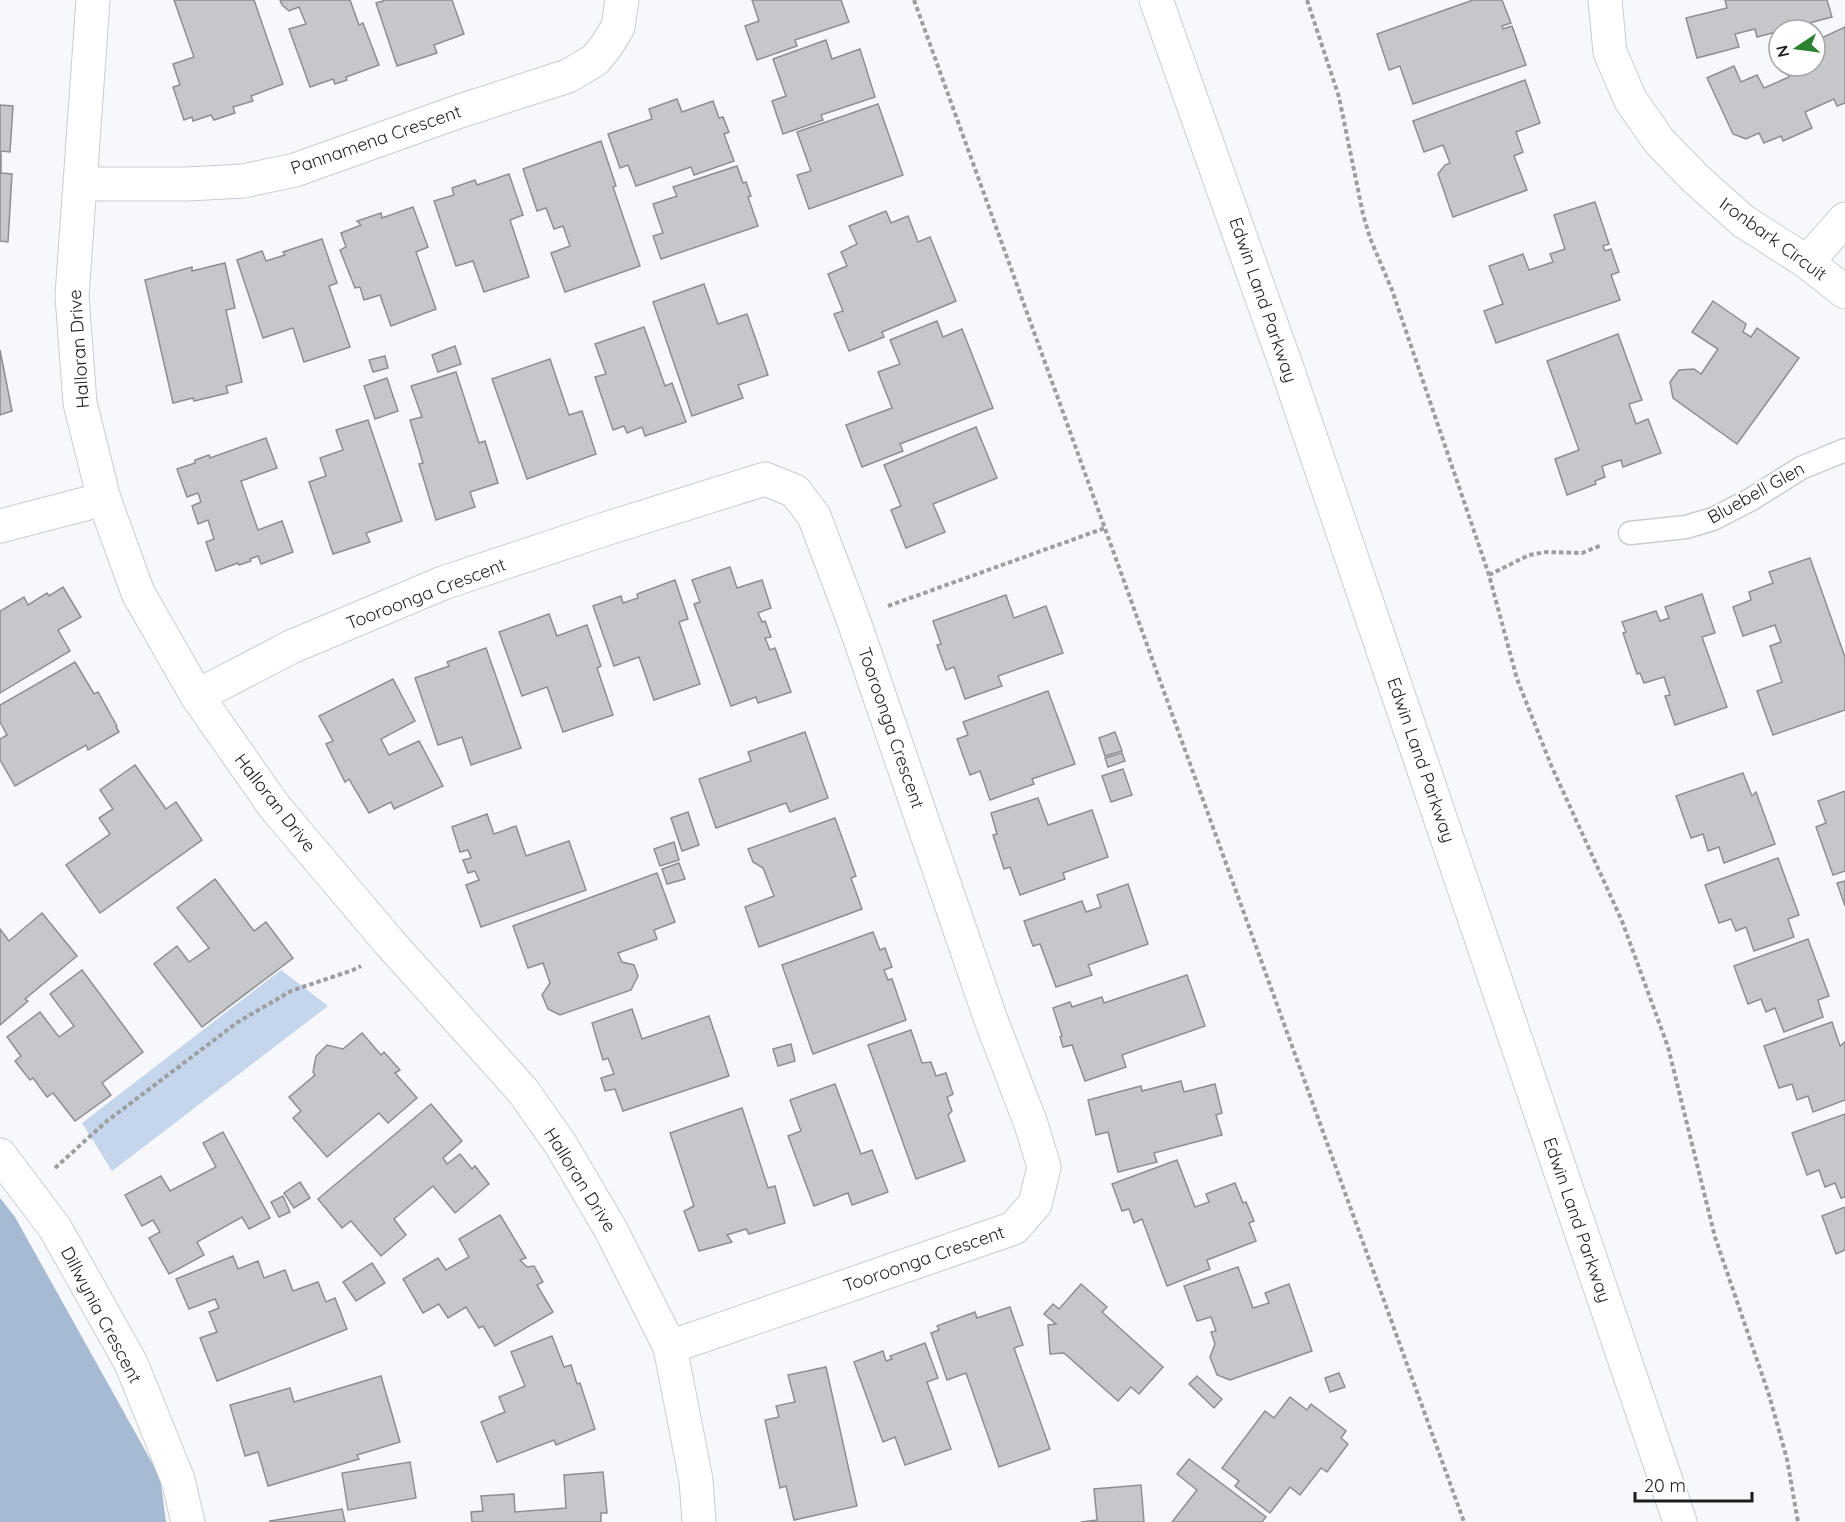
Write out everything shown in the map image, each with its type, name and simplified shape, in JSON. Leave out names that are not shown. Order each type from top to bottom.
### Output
[{"type":"street","name":"Halloran Drive","points":[[93,0],[82,184],[72,296],[80,403],[104,499],[138,593],[197,696],[274,806],[389,942],[523,1091],[548,1127],[611,1230],[670,1347],[696,1480],[699,1522]]},
{"type":"street","name":"Pannamena Crescent","points":[[82,184],[187,184],[243,181],[295,170],[460,111],[568,76],[595,60],[607,45],[618,27],[622,0]]},
{"type":"street","name":"Edwin Land Parkway","points":[[1156,0],[1288,371],[1680,1522]]},
{"type":"street","name":"Ironbark Circuit","points":[[1605,0],[1610,52],[1630,99],[1659,141],[1696,179],[1743,221],[1807,262],[1845,292]]},
{"type":"street","points":[[1807,262],[1845,219]]},
{"type":"street","name":"Tooroonga Crescent","points":[[197,696],[291,647],[443,583],[765,479],[795,491],[814,516],[853,619],[991,1020],[1031,1124],[1044,1167],[1035,1204],[1014,1228],[670,1347]]},
{"type":"street","points":[[0,526],[104,499]]},
{"type":"street","name":"Dillwynia Crescent","points":[[0,1155],[55,1228],[131,1363],[178,1480],[188,1522]]},
{"type":"lane","name":"Bluebell Glen","points":[[1630,532],[1686,527],[1713,519],[1750,500],[1801,468],[1845,450]]},
{"type":"path","points":[[914,0],[1464,1522]]},
{"type":"path","points":[[1307,0],[1339,97],[1365,222],[1392,290],[1489,574],[1517,680],[1527,708],[1622,921],[1668,1047],[1715,1237],[1769,1395],[1787,1459],[1798,1522]]},
{"type":"path","points":[[853,619],[1105,528]]},
{"type":"path","points":[[1489,574],[1529,555],[1546,552],[1582,553],[1630,532]]},
{"type":"path","points":[[27,1190],[50,1173],[107,1121],[238,1022],[291,991],[353,970],[389,942]]},
{"type":"shaded area","points":[[281,970],[328,1006],[112,1171],[82,1123]]},
{"type":"shaded area","points":[[0,1198],[15,1217],[160,1477],[166,1522],[0,1522]]},
{"type":"building","points":[[174,0],[254,0],[283,84],[251,96],[253,101],[233,107],[235,113],[214,120],[211,115],[193,121],[192,117],[184,120],[173,87],[180,85],[173,64],[194,57]]},
{"type":"building","points":[[280,0],[350,0],[359,25],[363,23],[379,65],[346,77],[347,80],[335,84],[333,79],[310,87],[289,29],[306,24],[299,7],[289,11]]},
{"type":"building","points":[[386,0],[452,0],[464,34],[434,45],[437,53],[397,66],[376,3]]},
{"type":"building","points":[[752,0],[841,0],[849,22],[795,40],[797,46],[757,60],[745,26],[759,21]]},
{"type":"building","points":[[1473,0],[1502,0],[1511,23],[1502,26],[1503,29],[1512,26],[1526,65],[1413,104],[1400,66],[1389,70],[1377,34]]},
{"type":"building","points":[[1725,0],[1827,0],[1832,17],[1767,18],[1767,34],[1757,37],[1755,29],[1735,34],[1739,47],[1697,58],[1686,18],[1727,8]]},
{"type":"building","points":[[1845,27],[1845,103],[1837,106],[1834,99],[1805,112],[1812,128],[1783,141],[1781,136],[1764,143],[1759,133],[1746,139],[1733,134],[1707,78],[1734,66],[1741,82],[1757,75],[1764,88],[1787,78],[1827,78],[1827,35]]},
{"type":"building","points":[[826,40],[832,59],[860,49],[875,97],[821,115],[823,120],[783,134],[772,101],[786,96],[773,59]]},
{"type":"building","points":[[1525,80],[1540,123],[1516,132],[1523,152],[1514,156],[1527,190],[1453,217],[1438,174],[1445,165],[1450,163],[1443,145],[1424,152],[1413,121]]},
{"type":"building","points":[[677,99],[682,112],[713,101],[719,118],[723,117],[729,132],[724,134],[734,161],[694,175],[691,167],[636,186],[628,165],[620,168],[608,134],[652,119],[649,109]]},
{"type":"building","points":[[878,104],[903,175],[809,209],[797,175],[811,171],[797,132]]},
{"type":"building","points":[[0,105],[13,106],[10,152],[1,151],[1,173],[12,174],[8,242],[0,241]]},
{"type":"building","points":[[601,141],[616,186],[613,187],[640,266],[565,292],[551,253],[570,246],[563,226],[554,229],[546,208],[537,211],[523,169]]},
{"type":"building","points":[[737,166],[751,196],[748,197],[758,226],[661,259],[653,236],[663,233],[653,204],[677,196],[673,187]]},
{"type":"building","points":[[509,174],[523,215],[510,220],[529,277],[484,292],[473,261],[456,266],[434,201],[454,195],[452,188],[475,180],[477,185]]},
{"type":"building","points":[[1595,202],[1609,244],[1603,246],[1605,251],[1611,249],[1619,272],[1611,275],[1620,300],[1496,343],[1484,311],[1503,304],[1489,266],[1523,254],[1529,270],[1553,262],[1550,254],[1565,249],[1554,215]]},
{"type":"building","points":[[413,207],[428,247],[416,252],[436,309],[391,326],[380,295],[364,300],[360,287],[355,288],[340,250],[346,247],[341,233],[361,225],[357,221],[381,213],[382,218]]},
{"type":"building","points":[[886,211],[891,223],[908,216],[918,242],[930,237],[956,301],[882,332],[884,337],[849,351],[834,314],[843,311],[828,274],[847,266],[841,252],[857,244],[849,226]]},
{"type":"building","points":[[322,239],[337,283],[329,286],[350,347],[304,362],[293,328],[263,338],[237,260],[262,251],[266,261],[285,255],[283,252]]},
{"type":"building","points":[[225,263],[235,308],[226,310],[242,382],[226,386],[228,393],[173,403],[145,280],[192,267],[192,271]]},
{"type":"building","points":[[704,284],[718,324],[747,314],[768,375],[738,385],[743,398],[692,416],[653,302]]},
{"type":"building","points":[[1713,301],[1746,324],[1743,332],[1751,337],[1757,328],[1799,358],[1737,444],[1673,398],[1670,382],[1679,370],[1694,369],[1701,374],[1718,349],[1692,332]]},
{"type":"building","points":[[937,321],[943,337],[962,329],[993,408],[900,444],[903,451],[862,467],[846,425],[892,408],[878,372],[900,364],[890,340]]},
{"type":"building","points":[[644,327],[665,386],[672,383],[686,422],[645,436],[642,427],[627,433],[624,426],[613,430],[595,377],[606,374],[595,344]]},
{"type":"building","points":[[1618,334],[1642,400],[1629,404],[1636,424],[1648,419],[1661,453],[1623,467],[1621,460],[1602,466],[1605,477],[1595,481],[1596,484],[1567,495],[1555,459],[1579,450],[1547,361]]},
{"type":"building","points":[[455,346],[461,364],[438,372],[432,355]]},
{"type":"building","points":[[0,350],[12,411],[0,415]]},
{"type":"building","points":[[385,356],[388,368],[373,372],[369,360]]},
{"type":"building","points":[[550,359],[569,415],[582,411],[596,454],[527,479],[492,379]]},
{"type":"building","points":[[456,372],[479,443],[485,441],[498,483],[470,492],[475,507],[436,520],[419,464],[423,463],[410,420],[422,417],[411,386]]},
{"type":"building","points":[[387,378],[398,411],[375,419],[364,386]]},
{"type":"building","points":[[368,420],[402,521],[366,533],[370,542],[333,554],[309,482],[326,476],[320,458],[343,450],[336,430]]},
{"type":"building","points":[[976,427],[997,478],[933,504],[945,532],[906,548],[891,510],[901,506],[884,465]]},
{"type":"building","points":[[266,438],[277,468],[241,481],[258,530],[282,521],[293,552],[261,564],[258,556],[250,559],[251,561],[216,571],[206,542],[214,539],[208,520],[198,524],[192,506],[201,502],[198,493],[187,497],[177,469],[209,455],[210,458]]},
{"type":"building","points":[[1810,558],[1845,657],[1845,710],[1773,735],[1757,691],[1782,682],[1770,646],[1781,642],[1775,625],[1743,636],[1733,607],[1751,600],[1749,592],[1773,583],[1769,572]]},
{"type":"building","points":[[730,567],[737,588],[762,580],[771,608],[758,613],[762,622],[765,621],[771,637],[765,638],[770,650],[775,648],[791,692],[758,703],[756,697],[731,706],[694,604],[700,602],[692,580]]},
{"type":"building","points":[[675,580],[688,619],[679,622],[700,684],[654,700],[639,657],[614,666],[593,606],[621,596],[623,603],[638,598],[637,594]]},
{"type":"building","points":[[63,587],[81,617],[58,630],[70,651],[0,693],[0,611],[24,597],[28,605],[47,593],[49,596]]},
{"type":"building","points":[[1702,594],[1715,633],[1702,637],[1727,707],[1675,725],[1665,696],[1670,695],[1664,677],[1644,683],[1640,673],[1637,674],[1623,633],[1626,632],[1622,622],[1656,611],[1660,621],[1669,618],[1665,607]]},
{"type":"building","points":[[1006,595],[1014,618],[1046,606],[1063,653],[998,676],[1002,686],[965,699],[954,667],[946,670],[937,645],[941,644],[933,621]]},
{"type":"building","points":[[549,614],[557,636],[587,625],[601,666],[597,668],[613,715],[563,732],[547,687],[522,696],[499,632]]},
{"type":"building","points":[[486,648],[521,748],[471,765],[462,737],[438,745],[415,678],[449,666],[447,662]]},
{"type":"building","points":[[75,662],[94,694],[98,692],[119,732],[88,750],[86,745],[15,786],[0,760],[0,739],[7,735],[0,722],[0,705]]},
{"type":"building","points":[[393,679],[415,721],[381,739],[389,755],[419,741],[443,786],[394,809],[391,802],[369,813],[349,779],[345,782],[326,744],[333,741],[319,716]]},
{"type":"building","points":[[1048,691],[1075,764],[1032,779],[1034,784],[990,800],[980,771],[970,775],[957,739],[968,735],[963,722]]},
{"type":"building","points":[[805,732],[828,798],[790,812],[786,803],[716,828],[699,779],[751,761],[748,752]]},
{"type":"building","points":[[1115,732],[1122,751],[1105,756],[1099,738]]},
{"type":"building","points":[[1122,753],[1125,761],[1108,767],[1105,758]]},
{"type":"building","points":[[135,765],[166,809],[176,802],[202,840],[100,913],[66,865],[110,834],[99,818],[113,809],[100,790]]},
{"type":"building","points":[[1123,769],[1132,795],[1111,802],[1102,776]]},
{"type":"building","points":[[1743,773],[1752,796],[1756,792],[1775,844],[1724,863],[1719,847],[1708,851],[1703,834],[1691,838],[1676,796]]},
{"type":"building","points":[[1845,791],[1845,871],[1833,875],[1816,827],[1826,823],[1818,801]]},
{"type":"building","points":[[1038,798],[1048,825],[1092,810],[1108,857],[1063,873],[1065,879],[1020,895],[1010,867],[1004,869],[993,835],[997,834],[991,813]]},
{"type":"building","points":[[688,812],[699,845],[682,851],[671,818]]},
{"type":"building","points":[[487,814],[494,834],[516,826],[526,856],[569,841],[586,890],[481,927],[466,885],[479,880],[475,871],[468,873],[463,860],[471,858],[468,850],[460,852],[452,827]]},
{"type":"building","points":[[835,818],[856,876],[851,878],[862,909],[759,947],[745,907],[774,896],[763,868],[753,862],[748,849]]},
{"type":"building","points":[[674,842],[679,860],[660,866],[654,849]]},
{"type":"building","points":[[1778,858],[1799,915],[1788,919],[1794,937],[1754,951],[1746,927],[1736,931],[1731,919],[1719,923],[1705,885]]},
{"type":"building","points":[[679,863],[685,879],[667,884],[662,869]]},
{"type":"building","points":[[657,873],[675,922],[654,930],[657,939],[618,953],[622,962],[634,965],[638,976],[631,990],[560,1015],[548,1009],[542,995],[550,983],[543,963],[528,968],[513,926]]},
{"type":"building","points":[[215,879],[254,931],[266,922],[293,958],[202,1027],[154,964],[177,946],[189,962],[209,948],[177,908]]},
{"type":"building","points":[[1845,881],[1845,906],[1837,883]]},
{"type":"building","points":[[1128,884],[1148,944],[1088,965],[1092,975],[1056,987],[1040,944],[1033,946],[1024,921],[1082,901],[1086,912],[1101,907],[1097,895]]},
{"type":"building","points":[[42,913],[77,956],[25,999],[28,1001],[0,1025],[0,929],[9,941]]},
{"type":"building","points":[[873,932],[880,950],[885,948],[892,967],[884,970],[888,980],[892,979],[906,1020],[813,1054],[782,965]]},
{"type":"building","points":[[1808,939],[1829,996],[1818,1000],[1823,1017],[1784,1032],[1775,1008],[1766,1012],[1761,999],[1748,1004],[1734,966]]},
{"type":"building","points":[[82,970],[143,1052],[102,1083],[111,1095],[75,1121],[53,1093],[47,1097],[33,1078],[30,1080],[15,1061],[21,1056],[7,1037],[40,1012],[59,1037],[74,1026],[50,994]]},
{"type":"building","points":[[1187,975],[1205,1026],[1122,1055],[1126,1067],[1085,1081],[1072,1045],[1063,1047],[1053,1008],[1070,1002],[1072,1007],[1102,997],[1104,1003]]},
{"type":"building","points":[[632,1009],[642,1039],[709,1016],[729,1076],[623,1111],[615,1089],[605,1091],[601,1078],[614,1074],[608,1058],[603,1060],[592,1023]]},
{"type":"building","points":[[1832,1022],[1840,1046],[1845,1042],[1845,1100],[1813,1112],[1808,1096],[1797,1100],[1792,1084],[1779,1088],[1764,1046]]},
{"type":"building","points":[[911,1030],[922,1063],[931,1062],[936,1076],[946,1073],[953,1094],[947,1097],[952,1111],[948,1115],[965,1161],[916,1179],[868,1045]]},
{"type":"building","points":[[362,1033],[381,1055],[384,1052],[400,1070],[395,1073],[417,1098],[388,1123],[379,1113],[327,1157],[293,1118],[301,1111],[289,1097],[315,1075],[313,1072],[316,1056],[327,1045],[343,1049]]},
{"type":"building","points":[[791,1044],[795,1061],[778,1066],[773,1049]]},
{"type":"building","points":[[1181,1081],[1184,1092],[1215,1084],[1222,1113],[1216,1115],[1222,1135],[1154,1153],[1157,1162],[1118,1172],[1108,1132],[1096,1135],[1088,1100],[1141,1086],[1142,1091]]},
{"type":"building","points":[[835,1084],[861,1154],[872,1150],[888,1192],[852,1205],[848,1193],[814,1206],[788,1136],[801,1131],[790,1100]]},
{"type":"building","points":[[431,1104],[462,1141],[443,1158],[447,1164],[460,1154],[472,1169],[475,1166],[489,1184],[455,1213],[433,1186],[394,1219],[406,1235],[381,1256],[351,1221],[342,1228],[318,1199]]},
{"type":"building","points":[[742,1108],[768,1188],[775,1186],[785,1223],[749,1234],[746,1229],[727,1235],[732,1242],[699,1251],[684,1211],[694,1206],[670,1133]]},
{"type":"building","points":[[1845,1114],[1845,1197],[1841,1198],[1835,1183],[1825,1187],[1819,1170],[1807,1175],[1792,1133]]},
{"type":"building","points":[[223,1132],[270,1218],[249,1229],[242,1217],[197,1242],[204,1255],[169,1274],[149,1238],[160,1232],[153,1220],[142,1226],[125,1195],[161,1176],[170,1191],[216,1167],[203,1143]]},
{"type":"building","points":[[1177,1160],[1195,1207],[1209,1202],[1206,1194],[1235,1183],[1254,1221],[1249,1223],[1256,1241],[1207,1260],[1210,1269],[1167,1286],[1142,1219],[1134,1223],[1129,1209],[1122,1211],[1112,1184]]},
{"type":"building","points":[[300,1182],[310,1198],[294,1208],[284,1193]]},
{"type":"building","points":[[283,1196],[290,1212],[279,1217],[271,1202]]},
{"type":"building","points":[[1845,1207],[1845,1250],[1836,1254],[1822,1216]]},
{"type":"building","points":[[500,1215],[526,1258],[520,1260],[527,1267],[534,1266],[543,1282],[537,1285],[553,1312],[495,1346],[483,1326],[479,1328],[466,1307],[448,1318],[439,1304],[423,1313],[403,1279],[438,1258],[446,1270],[469,1257],[459,1239]]},
{"type":"building","points":[[233,1256],[238,1269],[258,1261],[264,1278],[285,1270],[293,1291],[318,1282],[326,1302],[335,1298],[347,1329],[217,1381],[200,1338],[217,1332],[209,1312],[219,1308],[215,1299],[189,1309],[176,1279]]},
{"type":"building","points":[[372,1263],[385,1283],[356,1301],[343,1282]]},
{"type":"building","points":[[1238,1267],[1253,1308],[1269,1303],[1265,1293],[1289,1284],[1312,1351],[1230,1380],[1217,1375],[1210,1357],[1215,1344],[1211,1332],[1216,1331],[1211,1317],[1197,1321],[1184,1286]]},
{"type":"building","points":[[1081,1284],[1107,1307],[1102,1312],[1163,1367],[1139,1394],[1131,1387],[1118,1401],[1064,1353],[1050,1354],[1048,1325],[1056,1324],[1044,1314],[1053,1304],[1059,1309]]},
{"type":"building","points":[[1010,1307],[1023,1345],[1014,1348],[1050,1449],[999,1467],[966,1373],[947,1380],[931,1333],[939,1330],[937,1326],[975,1312],[977,1318]]},
{"type":"building","points":[[552,1336],[564,1367],[571,1365],[577,1384],[580,1383],[595,1429],[556,1445],[554,1440],[497,1462],[481,1422],[505,1412],[499,1397],[525,1386],[511,1352]]},
{"type":"building","points":[[925,1343],[938,1378],[927,1382],[951,1449],[905,1465],[895,1437],[883,1442],[854,1362],[883,1351],[886,1361],[892,1359],[890,1356]]},
{"type":"building","points":[[826,1367],[857,1506],[794,1520],[786,1486],[780,1488],[765,1420],[779,1417],[776,1406],[795,1402],[788,1375]]},
{"type":"building","points":[[1339,1373],[1345,1387],[1330,1392],[1325,1378]]},
{"type":"building","points":[[381,1376],[400,1442],[357,1455],[359,1459],[268,1486],[258,1452],[245,1456],[230,1405],[290,1388],[294,1402]]},
{"type":"building","points":[[1197,1376],[1222,1399],[1214,1408],[1189,1384]]},
{"type":"building","points":[[1290,1397],[1307,1410],[1311,1404],[1346,1431],[1341,1438],[1348,1444],[1327,1472],[1321,1468],[1300,1495],[1290,1487],[1270,1513],[1235,1486],[1239,1481],[1222,1468],[1265,1411],[1274,1418]]},
{"type":"building","points":[[1189,1459],[1266,1517],[1262,1522],[1172,1522],[1197,1490],[1177,1474]]},
{"type":"building","points":[[410,1462],[416,1498],[348,1510],[342,1473]]},
{"type":"building","points":[[603,1472],[607,1513],[601,1513],[601,1522],[472,1522],[471,1512],[483,1511],[481,1496],[514,1494],[515,1512],[566,1508],[564,1475]]},
{"type":"building","points":[[1141,1485],[1144,1522],[1081,1522],[1097,1520],[1094,1489]]},
{"type":"building","points":[[342,1509],[345,1522],[270,1521]]}]
